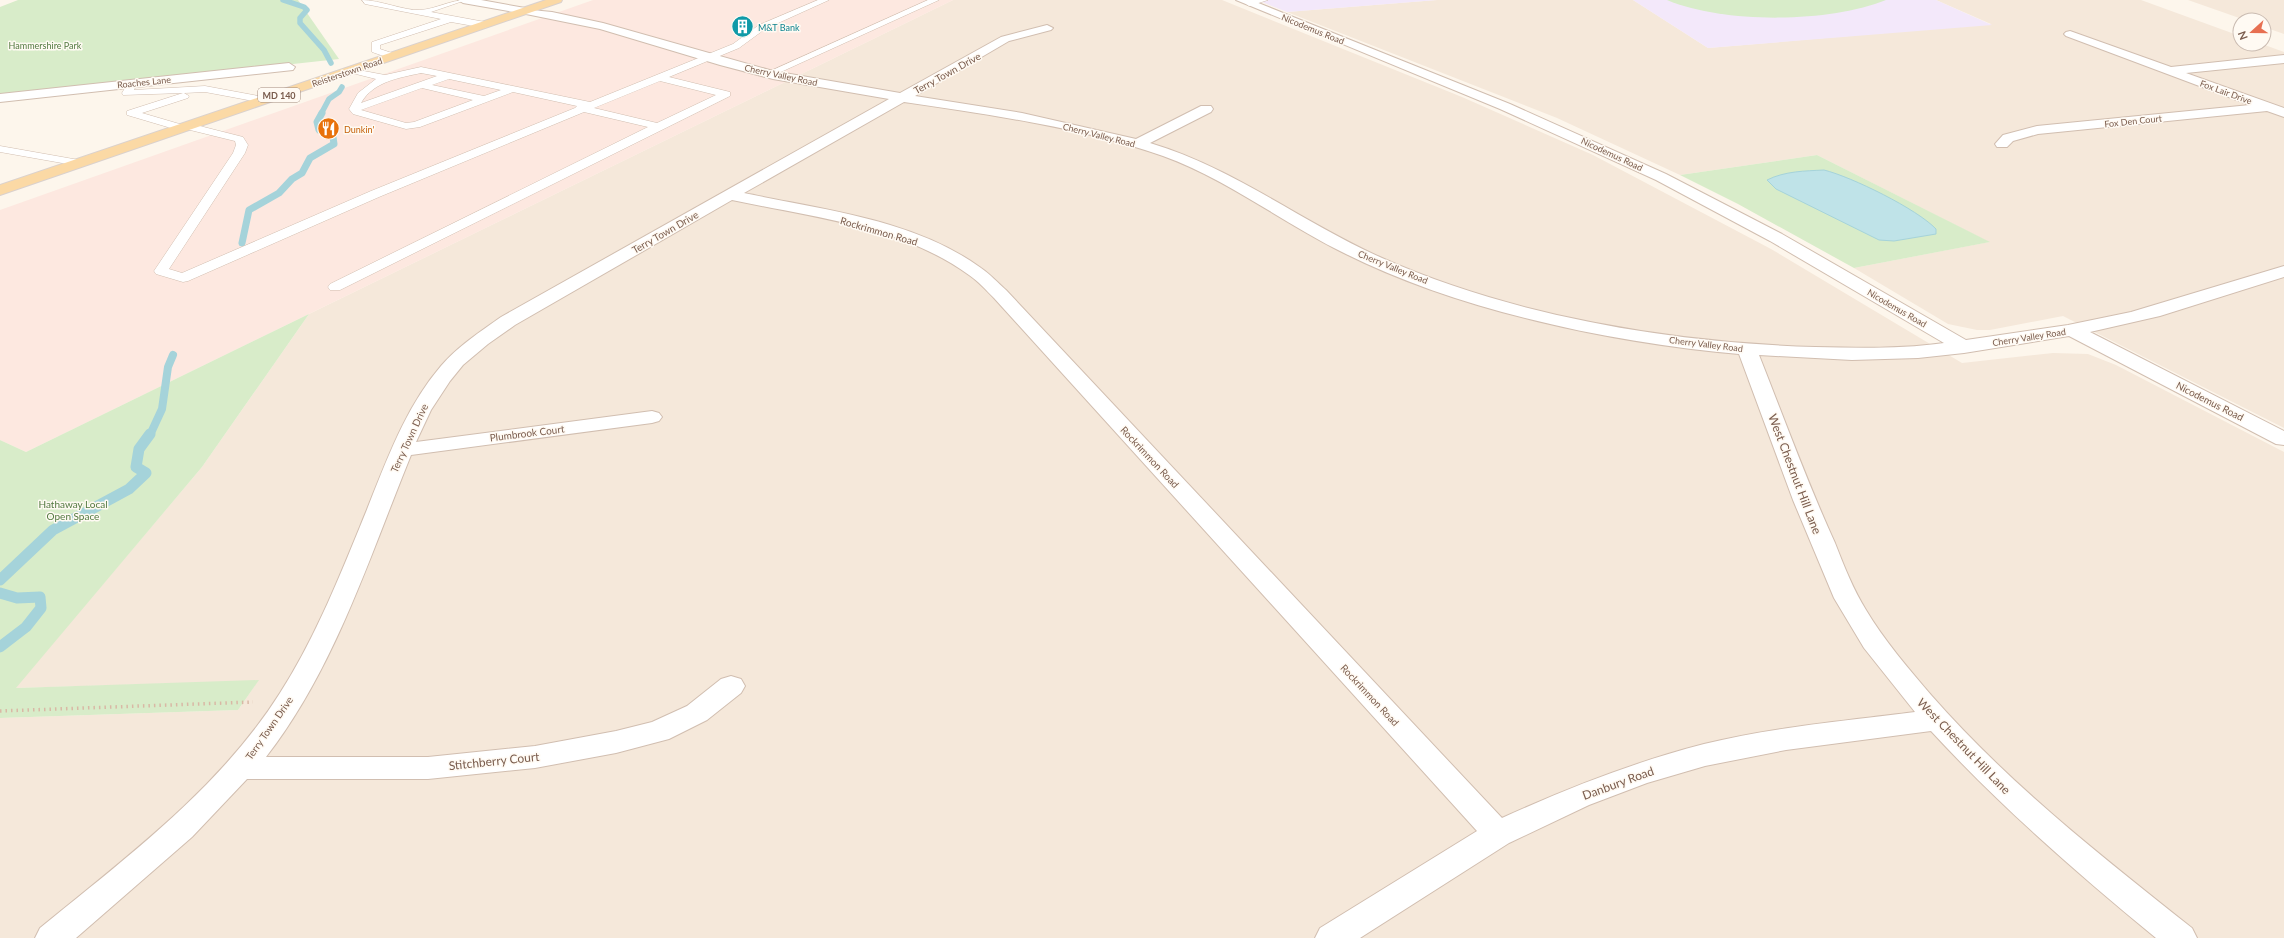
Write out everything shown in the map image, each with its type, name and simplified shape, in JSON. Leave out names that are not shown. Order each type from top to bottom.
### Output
[{"type":"main road","name":"Reisterstown Road","points":[[0,190],[557,0]]},
{"type":"street","name":"Cherry Valley Road","points":[[463,0],[579,21],[704,58],[769,74],[1100,133],[1172,155],[1207,169],[1247,190],[1331,241],[1378,263],[1436,285],[1495,304],[1572,322],[1655,338],[1747,350],[1866,354],[1921,352],[1964,347],[2072,330],[2132,317],[2201,298],[2284,271]]},
{"type":"street","name":"Nicodemus Road","points":[[1245,2],[1476,94],[1563,131],[1662,177],[1789,246],[1964,347]]},
{"type":"street","name":"Terry Town Drive","points":[[52,938],[163,844],[240,768],[289,700],[317,651],[355,569],[402,450],[423,405],[444,375],[471,348],[508,321],[1005,39],[1047,28]]},
{"type":"street","name":"Fox Lair Drive","points":[[2070,34],[2284,113]]},
{"type":"street","name":"Fox Lair Drive","points":[[2168,70],[2284,59]]},
{"type":"street","name":"Roaches Lane","points":[[0,98],[289,67]]},
{"type":"street","name":"Fox Den Court","points":[[2002,144],[2008,138],[2037,130],[2268,107]]},
{"type":"street","points":[[1136,144],[1206,108]]},
{"type":"street","name":"Rockrimmon Road","points":[[730,195],[892,232],[924,243],[975,271],[1005,300],[1498,834]]},
{"type":"street","name":"Nicodemus Road","points":[[2072,330],[2284,439]]},
{"type":"street","name":"West Chestnut Hill Lane","points":[[1747,350],[1811,518],[1855,613],[1891,664],[1936,720],[2006,791],[2091,866],[2180,938]]},
{"type":"street","name":"Plumbrook Court","points":[[402,450],[652,417]]},
{"type":"street","name":"Stitchberry Court","points":[[240,768],[428,768],[536,757],[616,742],[659,731],[697,712],[731,686]]},
{"type":"street","name":"Danbury Road","points":[[1332,938],[1498,834],[1578,797],[1640,774],[1705,755],[1786,739],[1936,720]]},
{"type":"lane","points":[[369,0],[365,1],[485,25]]},
{"type":"lane","points":[[420,12],[463,0]]},
{"type":"lane","points":[[205,89],[131,113],[184,127],[230,136],[239,139],[242,145],[239,153],[161,271],[183,278],[584,107],[743,42],[762,27],[825,0]]},
{"type":"lane","points":[[769,74],[935,0]]},
{"type":"lane","points":[[1245,2],[1264,0]]},
{"type":"lane","points":[[392,56],[375,50],[375,44],[451,19]]},
{"type":"lane","points":[[350,70],[385,78]]},
{"type":"lane","points":[[354,109],[355,104],[370,86],[385,78],[421,70],[513,89],[658,126]]},
{"type":"lane","points":[[354,109],[447,76]]},
{"type":"lane","points":[[335,287],[658,126],[726,94],[657,77]]},
{"type":"lane","points":[[132,83],[127,92],[205,89],[264,100]]},
{"type":"lane","points":[[421,85],[486,100]]},
{"type":"lane","points":[[354,109],[357,112],[406,126],[425,124],[513,89]]},
{"type":"lane","points":[[0,149],[79,163]]},
{"type":"path","points":[[0,711],[289,700]]},
{"type":"shaded area","points":[[593,0],[953,0],[26,452],[0,440],[0,210]]},
{"type":"shaded area","points":[[953,0],[1222,0],[1462,97],[1593,155],[1771,249],[1962,363],[2053,353],[2088,354],[2116,365],[2284,452],[2284,938],[0,938],[0,718],[238,710],[258,681],[15,688],[202,467],[309,314]]},
{"type":"shaded area","points":[[1257,0],[1437,0],[1287,12]]},
{"type":"shaded area","points":[[1437,0],[1633,0],[1708,48],[1991,24],[1936,0],[2141,0],[2232,33],[2232,52],[2272,52],[2272,48],[2284,52],[2284,428],[2063,316],[1990,330],[1977,330],[1948,324],[1854,268],[1989,242],[1817,155],[1680,175],[1557,118],[1287,12]]},
{"type":"shaded area","points":[[1633,0],[1936,0],[1992,25],[1708,48]]},
{"type":"shaded area","points":[[2188,0],[2284,0],[2284,34],[2272,30],[2272,12],[2232,12],[2232,15]]},
{"type":"green space","name":"Hammershire Park","points":[[18,0],[298,0],[339,59],[0,96],[0,7]]},
{"type":"green space","points":[[1667,0],[1886,0],[1863,8],[1836,13],[1776,18],[1746,17],[1717,13],[1690,8]]},
{"type":"green space","points":[[1817,155],[1990,242],[1854,268],[1738,204],[1680,175]]},
{"type":"green space","name":"Hathaway Local Open Space","points":[[309,314],[202,467],[16,688],[259,680],[238,710],[0,718],[0,440],[26,452]]},
{"type":"water","points":[[1824,170],[1851,179],[1900,203],[1927,221],[1936,229],[1936,234],[1894,241],[1879,240],[1776,189],[1767,180],[1788,173]]},
{"type":"waterway","points":[[283,0],[304,7],[307,10],[300,18],[300,23],[324,50],[331,63]]},
{"type":"waterway","points":[[321,114],[329,99],[339,92],[342,87]]},
{"type":"waterway","points":[[242,243],[249,210],[279,193],[292,179],[302,173],[310,158],[334,144],[333,137],[319,130],[317,122],[322,113]]},
{"type":"waterway","points":[[150,435],[162,409],[168,367],[173,355]]},
{"type":"waterway","points":[[0,580],[53,530],[129,489],[146,473],[136,467],[139,449],[150,434]]},
{"type":"waterway","points":[[0,593],[17,598],[40,597],[41,608],[26,627],[0,647]]},
{"type":"place","name":"M&T Bank","points":[[743,27]]},
{"type":"place","name":"Dunkin'","points":[[328,129]]}]
